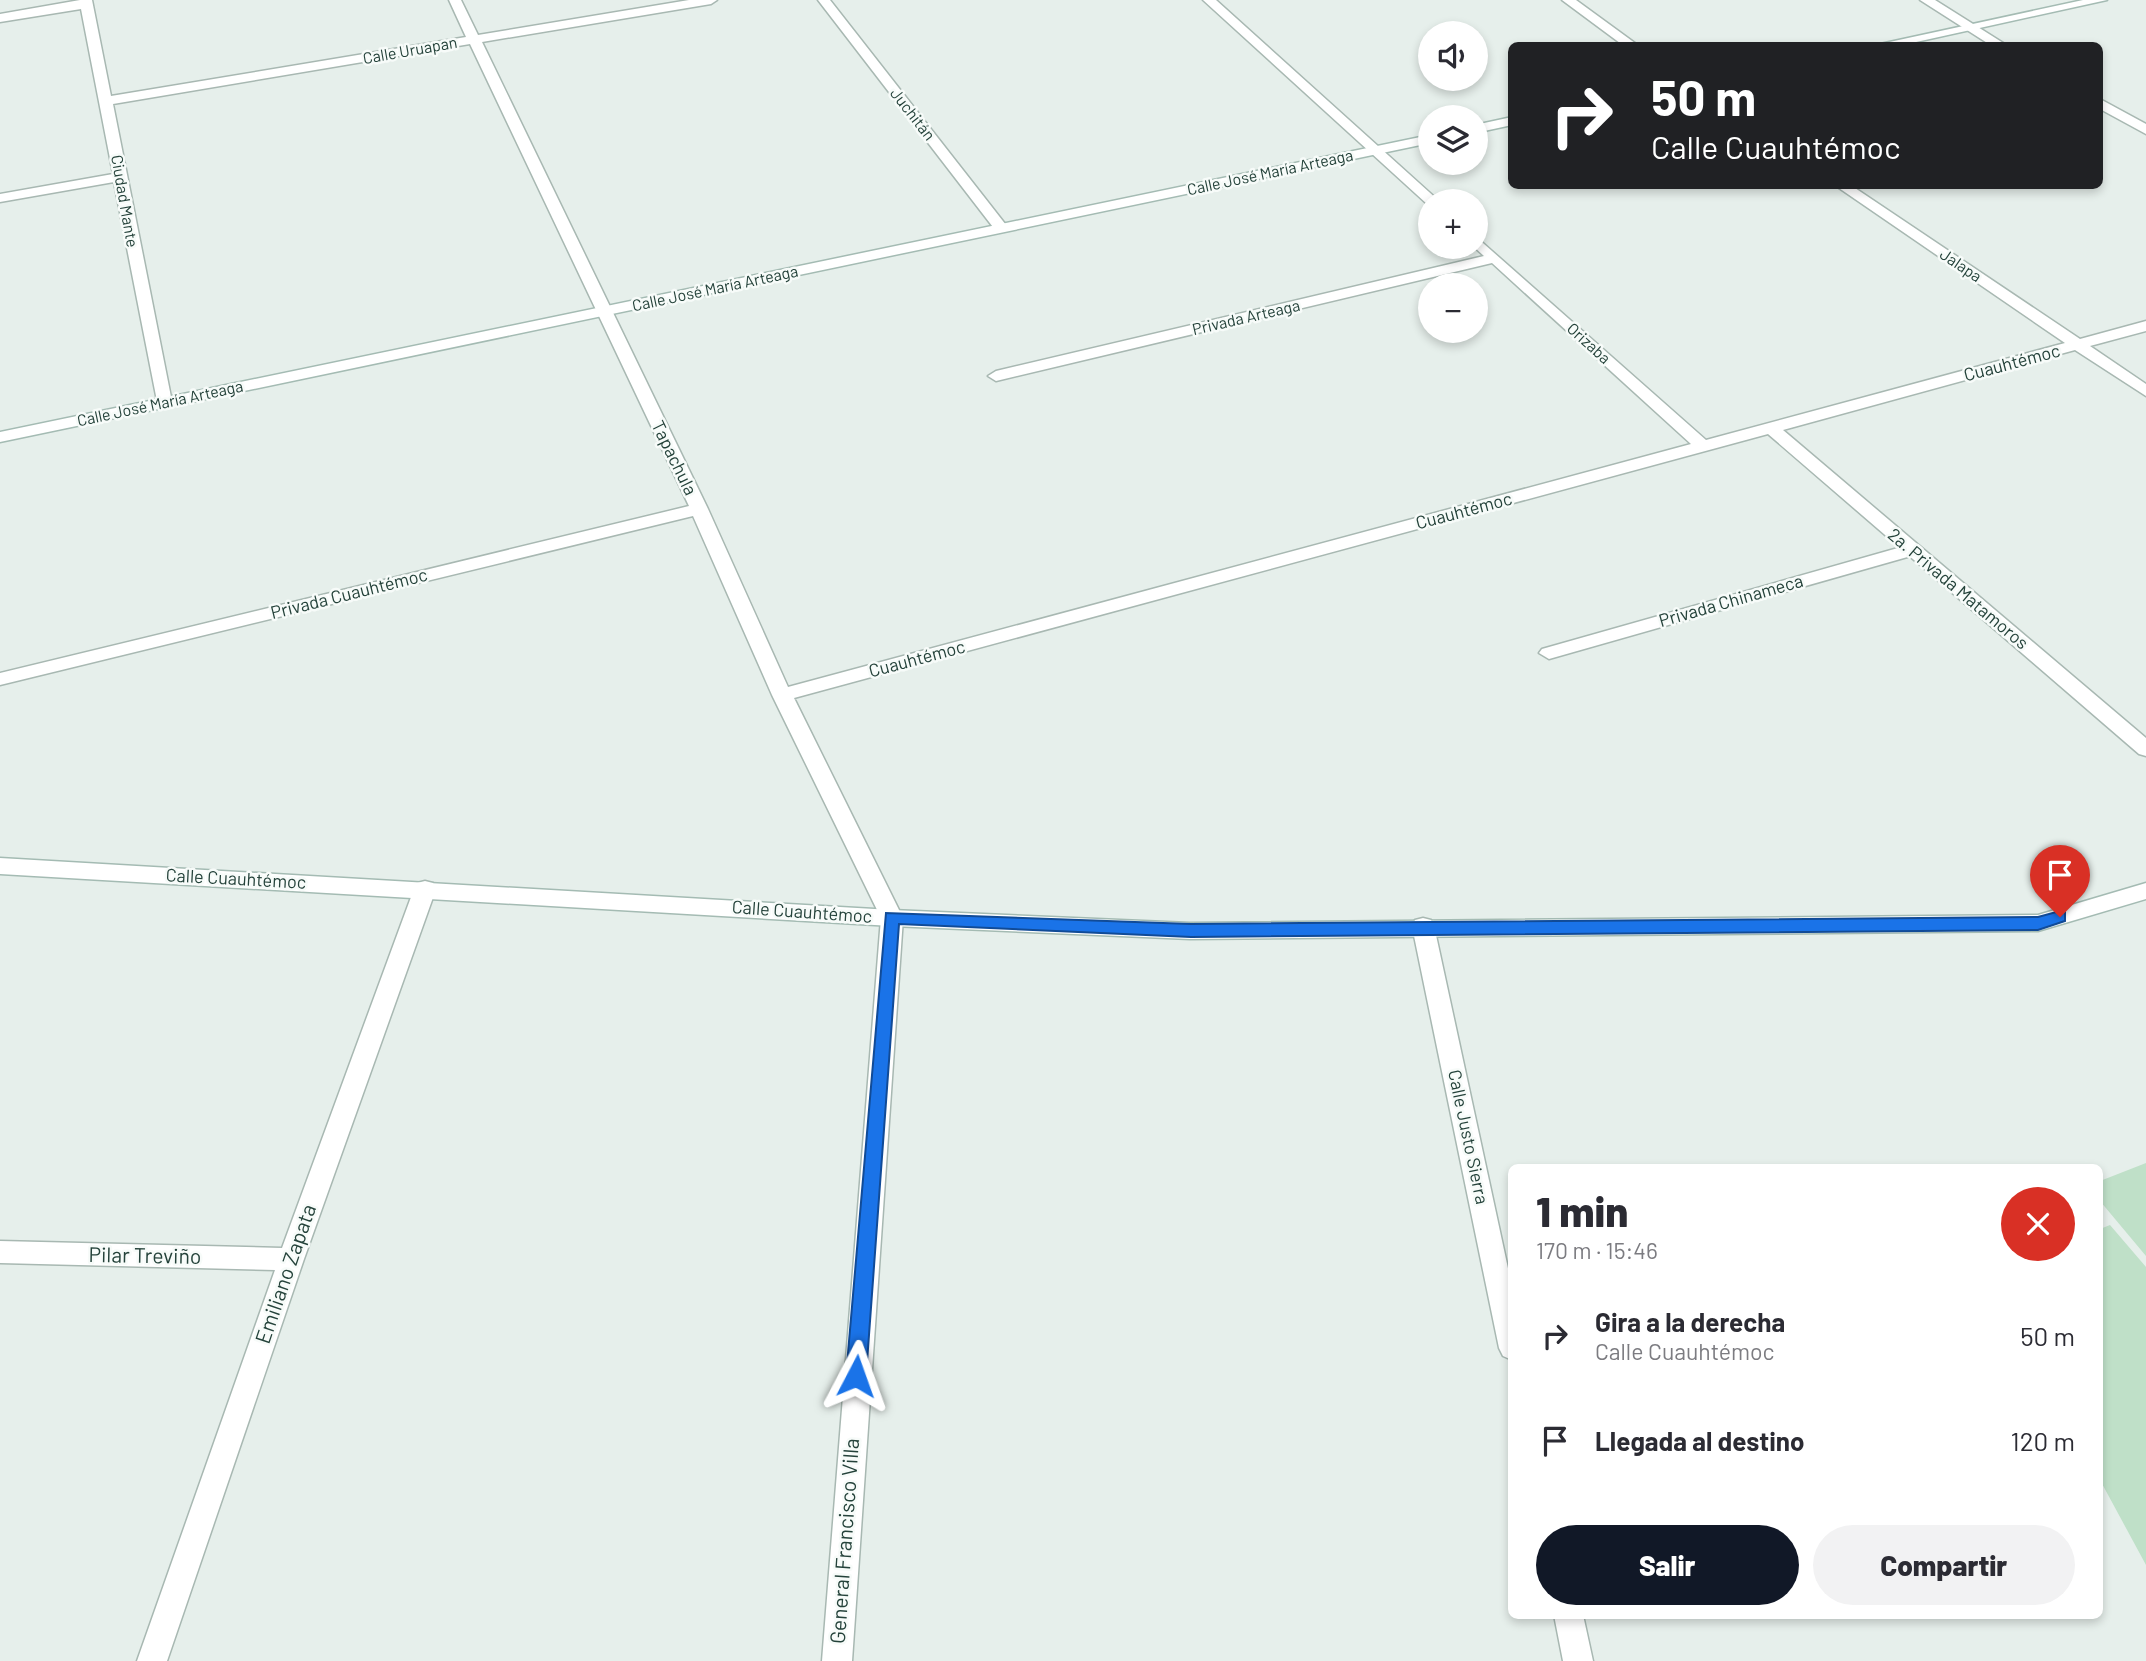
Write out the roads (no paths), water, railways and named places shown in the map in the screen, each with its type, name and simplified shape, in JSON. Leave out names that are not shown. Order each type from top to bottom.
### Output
[{"type":"street","name":"Tapachula","points":[[455,0],[699,509],[782,695],[892,918]]},
{"type":"street","name":"Calle Uruapan","points":[[108,101],[712,0]]},
{"type":"street","name":"Juchitán","points":[[824,0],[1001,228]]},
{"type":"street","points":[[1209,0],[1419,189]]},
{"type":"street","points":[[1568,0],[1627,42]]},
{"type":"street","points":[[1926,0],[1995,42]]},
{"type":"street","points":[[1897,42],[2101,0]]},
{"type":"street","points":[[0,18],[87,2]]},
{"type":"street","name":"Ciudad Mante","points":[[87,2],[164,402]]},
{"type":"street","points":[[2103,105],[2146,130]]},
{"type":"street","points":[[1488,126],[1508,122]]},
{"type":"street","name":"Calle José María Arteaga","points":[[0,436],[1418,141]]},
{"type":"street","points":[[0,198],[120,177]]},
{"type":"street","name":"Jalapa","points":[[1847,189],[2146,391]]},
{"type":"street","name":"Orizaba","points":[[1488,252],[1703,446]]},
{"type":"street","name":"Privada Arteaga","points":[[996,376],[1495,258]]},
{"type":"street","name":"Cuauhtémoc","points":[[782,695],[2146,326]]},
{"type":"street","name":"2a. Privada Matamoros","points":[[1771,428],[2146,749]]},
{"type":"street","name":"Privada Cuauhtémoc","points":[[0,679],[699,509]]},
{"type":"street","name":"Privada Chinameca","points":[[1549,653],[1912,550]]},
{"type":"street","name":"Calle Cuauhtémoc","points":[[0,866],[892,918],[1191,930],[2038,923],[2146,891]]},
{"type":"street","name":"Emiliano Zapata","points":[[152,1661],[290,1259],[425,889]]},
{"type":"street","name":"General Francisco Villa","points":[[837,1661],[892,918]]},
{"type":"street","name":"Calle Justo Sierra","points":[[1423,926],[1508,1329]]},
{"type":"street","name":"Pilar Treviño","points":[[0,1252],[290,1259]]},
{"type":"street","points":[[1569,1619],[1578,1661]]}]
